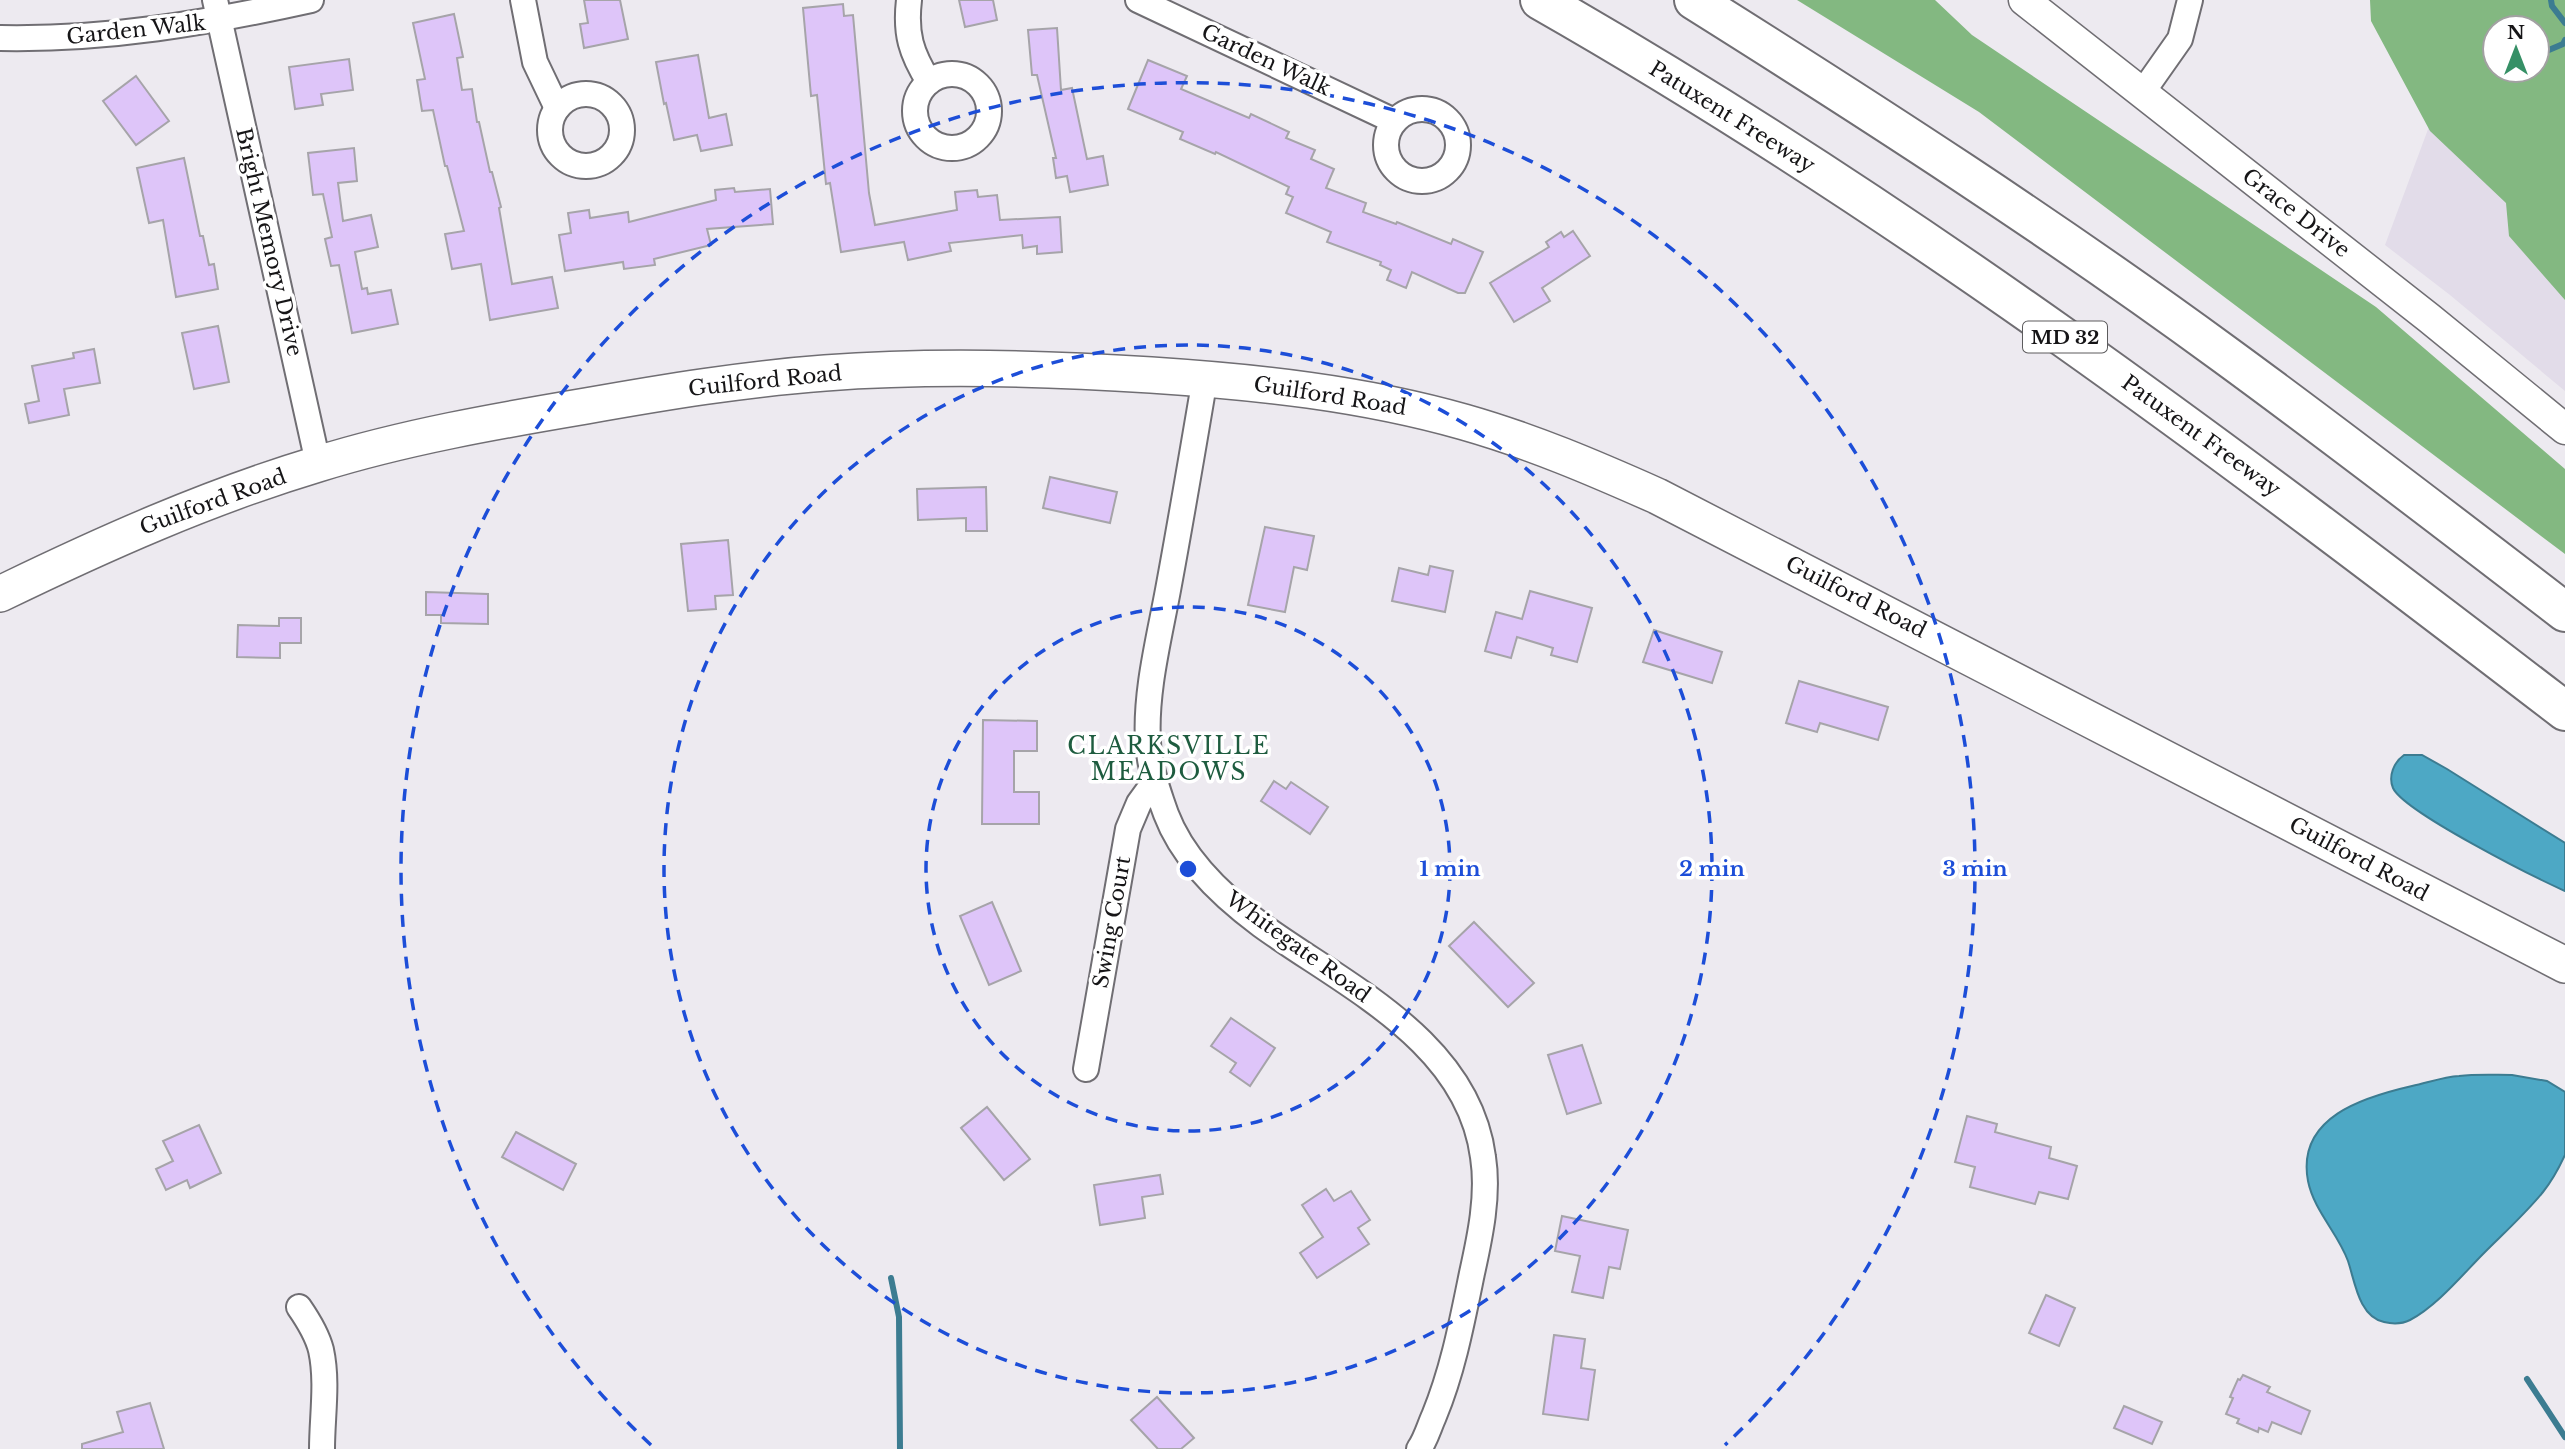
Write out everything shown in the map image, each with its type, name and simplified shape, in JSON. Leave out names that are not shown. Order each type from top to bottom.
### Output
[{"type":"highway","name":"Patuxent Freeway","points":[[1540,0],[1742,122],[2043,321],[2301,509],[2565,711]]},
{"type":"highway","points":[[1694,0],[1964,173],[2102,267],[2329,432],[2565,612]]},
{"type":"main road","name":"Guilford Road","points":[[0,594],[114,539],[209,501],[318,463],[522,417],[685,389],[822,373],[983,368],[1104,372],[1282,385],[1410,408],[1532,443],[1657,496],[2565,965]]},
{"type":"street","name":"Garden Walk","points":[[0,38],[59,39],[125,34],[217,10],[311,0]]},
{"type":"street","points":[[523,0],[535,62],[557,108]]},
{"type":"street","points":[[909,0],[907,15],[914,58],[929,82]]},
{"type":"street","name":"Garden Walk","points":[[1138,0],[1394,121]]},
{"type":"street","name":"Grace Drive","points":[[2024,0],[2418,309],[2565,429]]},
{"type":"street","points":[[2142,93],[2180,39],[2190,0]]},
{"type":"street","name":"Bright Memory Drive","points":[[217,10],[318,463]]},
{"type":"street","name":"Whitegate Road","points":[[1205,378],[1152,690],[1148,743],[1155,780],[1167,817],[1188,852],[1214,884],[1242,911],[1371,1000],[1409,1030],[1444,1068],[1462,1096],[1476,1126],[1484,1158],[1484,1189],[1475,1258],[1446,1388],[1421,1448]]},
{"type":"street","name":"Swing Court","points":[[1086,1069],[1128,829],[1139,803],[1155,780]]},
{"type":"street","points":[[299,1307],[312,1326],[321,1350],[322,1449]]},
{"type":"shaded area","points":[[2476,0],[2565,0],[2565,391],[2450,295],[2385,245]]},
{"type":"green space","points":[[1797,0],[1935,0],[1972,35],[2376,307],[2565,469],[2565,554],[1979,112]]},
{"type":"green space","points":[[2370,0],[2565,0],[2565,300],[2509,236],[2506,203],[2430,131],[2371,21]]},
{"type":"water","points":[[2404,755],[2422,755],[2565,843],[2565,891],[2472,844],[2402,799],[2393,788],[2391,779],[2395,765]]},
{"type":"water","points":[[2512,1075],[2547,1081],[2565,1092],[2565,1155],[2558,1170],[2529,1208],[2430,1307],[2404,1322],[2390,1323],[2376,1319],[2363,1306],[2344,1251],[2311,1192],[2307,1159],[2312,1141],[2323,1126],[2338,1114],[2374,1096],[2453,1077]]},
{"type":"building","points":[[584,0],[620,0],[628,39],[584,48],[580,24],[588,23]]},
{"type":"building","points":[[959,0],[993,0],[997,20],[965,27]]},
{"type":"building","points":[[843,4],[844,16],[853,15],[869,193],[875,225],[957,210],[955,192],[977,190],[978,197],[997,195],[1000,220],[1060,217],[1062,252],[1037,254],[1037,246],[1023,248],[1022,235],[949,243],[951,251],[908,260],[904,242],[841,252],[830,183],[826,184],[817,95],[811,96],[803,8]]},
{"type":"building","points":[[454,14],[463,57],[457,58],[462,90],[472,89],[477,122],[501,207],[499,208],[512,284],[552,277],[558,308],[490,320],[481,264],[452,269],[445,234],[464,231],[445,166],[433,110],[422,111],[417,80],[425,79],[413,23]]},
{"type":"building","points":[[1057,28],[1061,90],[1072,88],[1087,159],[1103,156],[1108,185],[1070,192],[1067,176],[1056,178],[1053,158],[1056,158],[1037,75],[1032,75],[1028,30]]},
{"type":"building","points":[[698,55],[709,118],[726,114],[732,145],[701,151],[697,135],[674,140],[656,62]]},
{"type":"building","points":[[349,59],[353,90],[321,94],[323,105],[295,109],[289,67]]},
{"type":"building","points":[[1148,60],[1187,76],[1181,89],[1249,118],[1251,114],[1289,132],[1286,138],[1315,150],[1311,159],[1334,169],[1326,188],[1366,203],[1363,212],[1396,224],[1397,222],[1451,244],[1453,239],[1483,252],[1465,293],[1458,293],[1412,272],[1406,288],[1387,280],[1391,270],[1380,265],[1381,262],[1327,242],[1331,232],[1286,213],[1293,197],[1286,194],[1289,187],[1216,152],[1215,154],[1180,139],[1183,132],[1128,109]]},
{"type":"building","points":[[136,76],[169,121],[136,145],[103,101]]},
{"type":"building","points":[[354,148],[357,181],[338,183],[343,221],[371,215],[378,247],[355,252],[362,289],[367,288],[368,294],[391,290],[398,324],[352,333],[339,265],[331,266],[325,239],[332,237],[323,194],[313,195],[308,153]]},
{"type":"building","points":[[184,158],[200,236],[203,236],[209,265],[214,264],[218,289],[176,297],[163,220],[149,223],[137,168]]},
{"type":"building","points":[[734,188],[735,192],[770,189],[773,224],[707,229],[711,245],[654,259],[655,265],[624,269],[623,262],[565,271],[559,235],[571,233],[568,213],[589,210],[590,218],[628,212],[629,222],[716,200],[715,190]]},
{"type":"building","points":[[1573,231],[1590,256],[1542,288],[1550,301],[1514,322],[1490,283],[1549,247],[1546,242],[1561,232],[1564,237]]},
{"type":"building","points":[[218,326],[229,382],[194,389],[182,333]]},
{"type":"building","points":[[94,349],[100,383],[64,389],[69,415],[29,423],[25,404],[39,401],[32,366],[74,358],[73,353]]},
{"type":"building","points":[[1050,477],[1117,492],[1110,523],[1043,508]]},
{"type":"building","points":[[986,487],[987,531],[966,531],[966,518],[918,520],[917,489]]},
{"type":"building","points":[[1265,527],[1314,536],[1307,570],[1294,567],[1285,612],[1248,605]]},
{"type":"building","points":[[728,540],[733,595],[715,596],[716,609],[688,611],[681,544]]},
{"type":"building","points":[[1430,566],[1453,571],[1445,612],[1392,601],[1399,568],[1428,575]]},
{"type":"building","points":[[1530,591],[1592,608],[1577,662],[1551,655],[1553,648],[1517,637],[1511,658],[1485,651],[1496,612],[1522,619]]},
{"type":"building","points":[[426,592],[488,594],[488,624],[441,623],[441,615],[426,615]]},
{"type":"building","points":[[279,618],[301,618],[301,643],[280,643],[280,658],[237,657],[238,625],[279,626]]},
{"type":"building","points":[[1654,630],[1722,652],[1712,683],[1643,662]]},
{"type":"building","points":[[1799,681],[1888,707],[1878,740],[1820,723],[1817,732],[1786,723]]},
{"type":"building","points":[[983,720],[1037,721],[1037,751],[1014,751],[1014,792],[1039,792],[1039,824],[982,824]]},
{"type":"building","points":[[1274,781],[1286,789],[1291,782],[1328,807],[1310,834],[1261,801]]},
{"type":"building","points":[[992,902],[1021,971],[989,985],[960,916]]},
{"type":"building","points":[[1474,922],[1534,983],[1508,1007],[1449,946]]},
{"type":"building","points":[[1231,1018],[1275,1048],[1250,1086],[1230,1072],[1236,1063],[1211,1046]]},
{"type":"building","points":[[1582,1045],[1601,1103],[1567,1114],[1548,1055]]},
{"type":"building","points":[[987,1107],[1030,1159],[1004,1180],[961,1128]]},
{"type":"building","points":[[1967,1116],[1997,1124],[1995,1132],[2051,1147],[2049,1158],[2077,1166],[2068,1199],[2039,1192],[2035,1204],[1970,1187],[1975,1167],[1955,1162]]},
{"type":"building","points":[[199,1125],[221,1173],[190,1188],[187,1180],[166,1190],[156,1169],[173,1161],[163,1141]]},
{"type":"building","points":[[516,1132],[576,1164],[563,1190],[502,1157]]},
{"type":"building","points":[[1160,1175],[1163,1194],[1142,1197],[1145,1218],[1100,1225],[1094,1185]]},
{"type":"building","points":[[1326,1189],[1334,1201],[1351,1191],[1370,1220],[1358,1228],[1369,1244],[1317,1278],[1300,1253],[1323,1237],[1302,1205]]},
{"type":"building","points":[[1562,1216],[1628,1230],[1620,1269],[1609,1267],[1603,1298],[1572,1292],[1580,1256],[1555,1251]]},
{"type":"building","points":[[2046,1295],[2075,1308],[2059,1346],[2029,1333]]},
{"type":"building","points":[[1554,1335],[1585,1339],[1581,1368],[1595,1370],[1588,1420],[1543,1414]]},
{"type":"building","points":[[2243,1375],[2270,1387],[2267,1392],[2310,1411],[2301,1434],[2272,1422],[2268,1432],[2259,1428],[2258,1432],[2237,1423],[2239,1419],[2226,1414],[2233,1398],[2230,1397],[2238,1379]]},
{"type":"building","points":[[1157,1397],[1194,1438],[1181,1449],[1158,1449],[1131,1420]]},
{"type":"building","points":[[150,1403],[164,1449],[82,1449],[82,1444],[123,1432],[117,1412]]},
{"type":"building","points":[[2124,1406],[2162,1422],[2152,1444],[2114,1428]]},
{"type":"waterway","points":[[2551,0],[2552,6],[2565,23]]},
{"type":"waterway","points":[[2551,49],[2563,44],[2565,40]]},
{"type":"waterway","points":[[891,1278],[899,1317],[900,1449]]},
{"type":"waterway","points":[[2527,1379],[2565,1437]]},
{"type":"district","name":"CLARKSVILLE MEADOWS","points":[[1169,759]]}]
